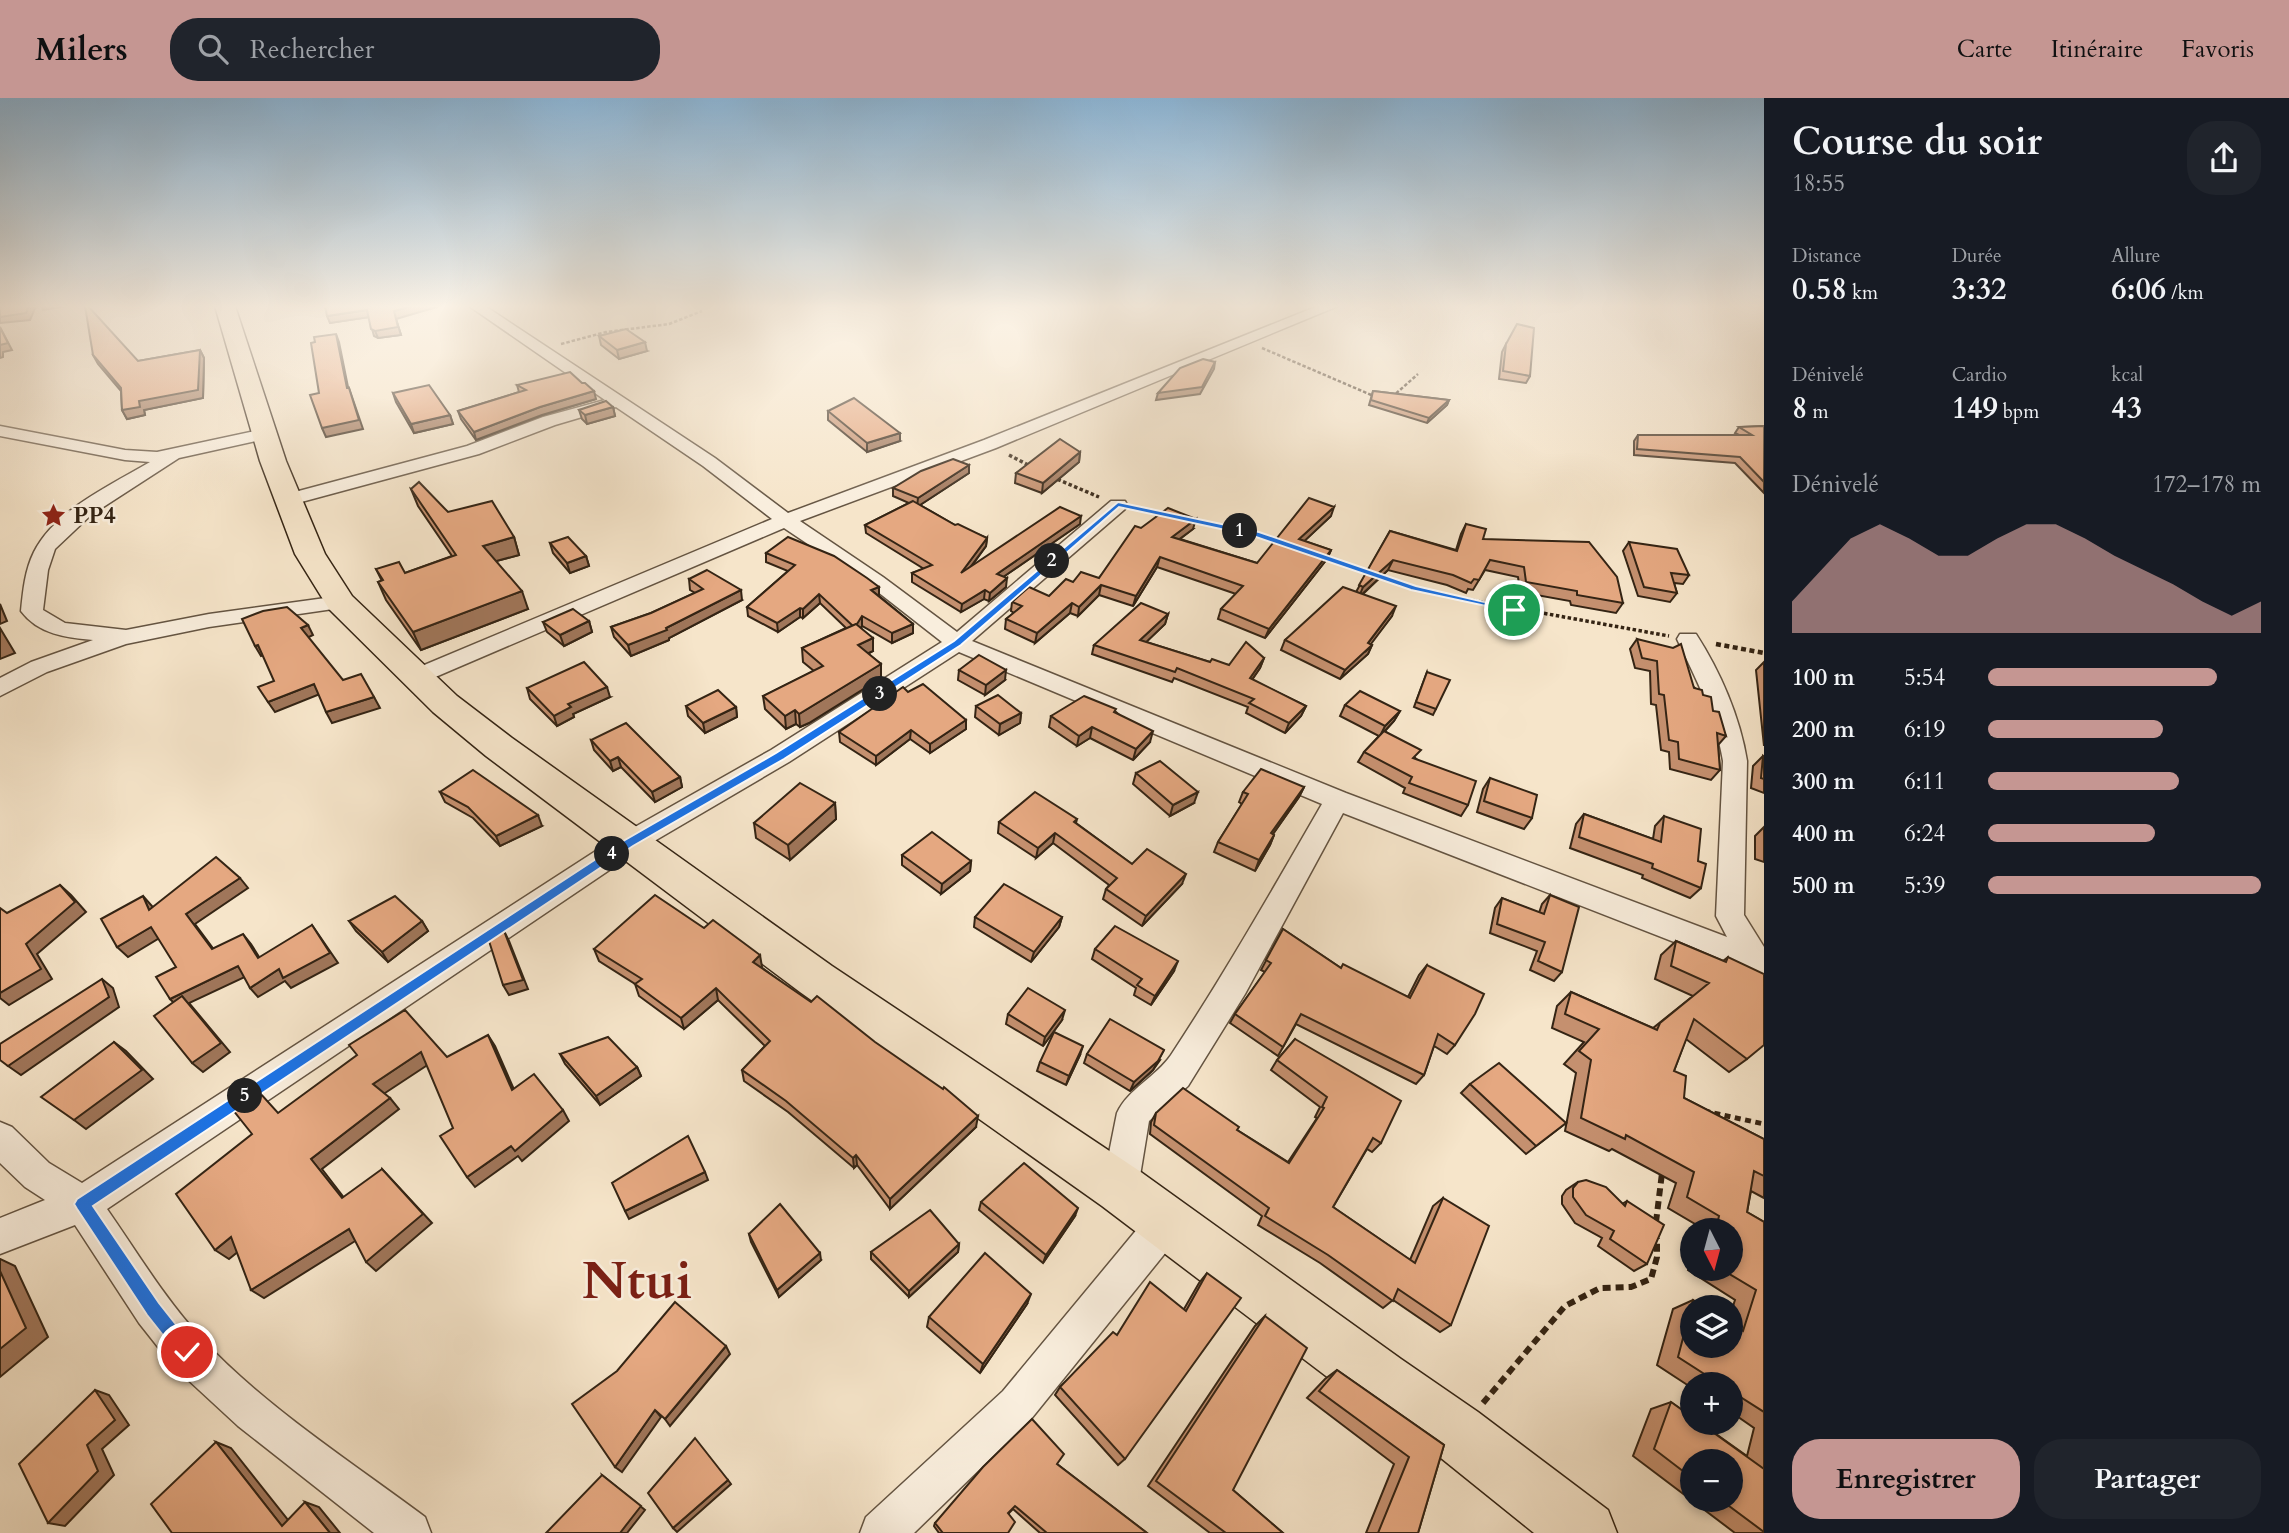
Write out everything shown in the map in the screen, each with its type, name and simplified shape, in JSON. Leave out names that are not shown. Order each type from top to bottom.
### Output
[{"type":"highway","points":[[245,373],[287,500],[310,554],[340,602],[445,704],[499,747],[816,979],[1120,1188],[1380,1380],[1457,1433],[1585,1533]]},
{"type":"street","points":[[574,373],[693,451],[786,520],[876,581],[957,643],[1337,800],[1761,964]]},
{"type":"street","points":[[418,676],[786,520],[990,444],[1162,373]]},
{"type":"street","points":[[287,500],[473,450],[549,421],[616,401]]},
{"type":"street","points":[[0,430],[125,455],[171,456],[264,434]]},
{"type":"street","points":[[130,636],[64,629],[41,621],[32,611],[33,592],[46,548],[61,529],[171,456]]},
{"type":"street","points":[[0,1236],[82,1204],[629,843],[791,749],[957,643],[1118,505]]},
{"type":"street","points":[[0,688],[72,655],[130,636],[340,602]]},
{"type":"street","points":[[1688,639],[1732,737],[1735,761],[1730,916],[1761,964]]},
{"type":"street","points":[[1120,1188],[1133,1113],[1176,1074],[1234,985],[1337,800]]},
{"type":"street","points":[[1698,938],[1730,916]]},
{"type":"street","points":[[0,1139],[37,1175],[82,1204],[153,1309],[187,1352],[252,1412],[409,1533]]},
{"type":"street","points":[[882,1533],[1017,1405],[1166,1223]]},
{"type":"path","points":[[1319,373],[1378,398],[1391,397],[1418,374]]},
{"type":"path","points":[[990,444],[1041,472]]},
{"type":"path","points":[[1051,477],[1118,505],[1169,516]]},
{"type":"path","points":[[1182,519],[1290,544]]},
{"type":"path","points":[[1320,554],[1414,588],[1443,595],[1764,653]]},
{"type":"path","points":[[1700,1112],[1709,1110],[1750,1123],[1764,1124]]},
{"type":"path","points":[[1457,1433],[1564,1306],[1600,1288],[1631,1287],[1651,1279],[1657,1257],[1656,1216],[1660,1178],[1666,1166]]},
{"type":"building","points":[[108,373],[199,373],[198,390],[139,401],[140,407],[122,410],[121,388]]},
{"type":"building","points":[[316,373],[344,373],[359,420],[322,428],[310,395],[319,393]]},
{"type":"building","points":[[571,373],[594,391],[540,407],[474,432],[458,411],[526,390],[517,385]]},
{"type":"building","points":[[1176,373],[1209,373],[1202,387],[1158,393]]},
{"type":"building","points":[[429,385],[450,415],[411,424],[393,393]]},
{"type":"building","points":[[1373,391],[1449,400],[1429,418],[1371,400]]},
{"type":"building","points":[[854,398],[900,433],[867,443],[828,411]]},
{"type":"building","points":[[606,401],[613,407],[585,415],[579,410]]},
{"type":"building","points":[[1764,426],[1764,482],[1740,457],[1637,449],[1638,435],[1752,435],[1739,427]]},
{"type":"building","points":[[1060,439],[1080,452],[1043,483],[1016,473]]},
{"type":"building","points":[[953,459],[969,465],[918,498],[893,488],[921,471]]},
{"type":"building","points":[[419,482],[448,512],[492,501],[514,537],[483,546],[522,591],[413,632],[378,582],[383,580],[376,569],[399,562],[405,573],[456,555],[411,489]]},
{"type":"building","points":[[1309,498],[1334,507],[1299,539],[1331,550],[1269,629],[1221,609],[1243,586],[1160,557],[1136,596],[1101,585],[1079,607],[1072,603],[1037,633],[1006,619],[1022,606],[1012,602],[1029,587],[1049,596],[1066,579],[1073,582],[1081,572],[1099,578],[1135,526],[1141,528],[1168,508],[1196,519],[1172,537],[1257,563]]},
{"type":"building","points":[[913,501],[955,525],[987,538],[961,573],[1060,507],[1081,516],[997,574],[1007,578],[990,593],[985,590],[962,604],[912,573],[932,565],[865,525]]},
{"type":"building","points":[[1466,524],[1486,529],[1483,539],[1589,542],[1617,577],[1623,603],[1526,582],[1524,567],[1490,560],[1479,580],[1474,579],[1471,583],[1453,575],[1393,560],[1363,587],[1359,585],[1390,531],[1457,551]]},
{"type":"building","points":[[568,537],[586,556],[567,563],[550,543]]},
{"type":"building","points":[[788,537],[834,556],[867,578],[879,587],[871,590],[913,624],[892,633],[862,616],[853,626],[819,594],[803,609],[800,608],[777,623],[747,607],[795,565],[766,553]]},
{"type":"building","points":[[1629,542],[1677,549],[1689,575],[1671,573],[1677,593],[1644,587]]},
{"type":"building","points":[[707,570],[741,590],[666,628],[667,630],[628,645],[611,627],[651,613],[703,589],[689,579]]},
{"type":"building","points":[[1343,587],[1396,606],[1368,643],[1372,645],[1345,670],[1285,640]]},
{"type":"building","points":[[1141,603],[1168,614],[1140,640],[1210,662],[1212,659],[1229,665],[1246,642],[1264,658],[1250,678],[1306,706],[1289,723],[1249,703],[1254,699],[1177,668],[1175,672],[1094,645]]},
{"type":"building","points":[[287,607],[308,625],[301,628],[343,680],[361,674],[374,697],[326,712],[314,684],[268,702],[258,687],[274,681],[258,645],[255,646],[242,619],[263,611]]},
{"type":"building","points":[[573,609],[589,621],[560,635],[543,622]]},
{"type":"building","points":[[856,624],[873,638],[858,645],[881,664],[799,714],[795,710],[785,716],[763,696],[823,666],[802,648]]},
{"type":"building","points":[[1637,639],[1673,648],[1681,644],[1694,688],[1711,697],[1713,711],[1719,712],[1726,736],[1717,733],[1720,770],[1679,759],[1678,742],[1669,740],[1664,695],[1659,694],[1657,661],[1642,658]]},
{"type":"building","points":[[979,655],[1006,670],[986,685],[959,670]]},
{"type":"building","points":[[584,662],[607,687],[568,704],[571,707],[554,716],[527,688]]},
{"type":"building","points":[[1427,672],[1450,680],[1436,709],[1416,702]]},
{"type":"building","points":[[923,684],[966,720],[930,744],[911,730],[876,756],[839,732],[903,687],[908,692]]},
{"type":"building","points":[[718,690],[736,707],[703,723],[686,706]]},
{"type":"building","points":[[1360,691],[1400,711],[1385,726],[1345,705]]},
{"type":"building","points":[[998,695],[1021,713],[1000,724],[976,706]]},
{"type":"building","points":[[1084,696],[1116,709],[1114,712],[1153,731],[1136,749],[1092,727],[1079,736],[1051,716]]},
{"type":"building","points":[[626,723],[680,777],[652,792],[618,757],[610,761],[591,740]]},
{"type":"building","points":[[1384,731],[1421,750],[1413,758],[1476,781],[1468,805],[1409,783],[1412,777],[1364,752]]},
{"type":"building","points":[[1764,757],[1764,779],[1761,778]]},
{"type":"building","points":[[1160,761],[1198,792],[1173,805],[1136,773]]},
{"type":"building","points":[[1261,769],[1304,787],[1271,833],[1274,835],[1259,860],[1218,842],[1248,794],[1243,792]]},
{"type":"building","points":[[473,770],[538,815],[496,836],[468,807],[440,792]]},
{"type":"building","points":[[1490,778],[1537,795],[1532,818],[1484,801]]},
{"type":"building","points":[[800,783],[835,803],[788,845],[754,823]]},
{"type":"building","points":[[1035,792],[1077,819],[1074,822],[1132,864],[1147,849],[1186,874],[1146,916],[1106,889],[1117,878],[1055,833],[1038,848],[999,822]]},
{"type":"building","points":[[1584,814],[1661,842],[1664,816],[1701,829],[1698,861],[1706,864],[1701,888],[1652,868],[1653,864],[1579,837]]},
{"type":"building","points":[[932,832],[971,861],[942,884],[902,855]]},
{"type":"building","points":[[216,857],[240,878],[186,914],[212,949],[243,934],[258,958],[312,925],[330,953],[283,978],[279,969],[250,988],[238,966],[170,999],[156,977],[176,967],[151,927],[117,947],[101,919],[143,896],[149,910]]},
{"type":"building","points":[[1004,884],[1062,917],[1034,952],[975,917]]},
{"type":"building","points":[[60,885],[75,902],[26,944],[41,969],[0,993],[0,908],[7,913]]},
{"type":"building","points":[[655,895],[704,928],[713,920],[760,955],[753,962],[811,1002],[817,996],[875,1042],[943,1089],[944,1087],[978,1116],[890,1199],[856,1155],[853,1158],[786,1101],[742,1070],[770,1041],[716,988],[681,1018],[635,984],[642,979],[594,949]]},
{"type":"building","points":[[1550,895],[1579,907],[1562,972],[1538,961],[1545,942],[1497,924],[1502,898],[1544,914]]},
{"type":"building","points":[[395,896],[422,921],[382,952],[349,921]]},
{"type":"building","points":[[1115,926],[1178,961],[1155,996],[1137,985],[1142,979],[1095,949]]},
{"type":"building","points":[[1283,929],[1341,968],[1343,964],[1410,998],[1427,965],[1484,994],[1455,1045],[1438,1034],[1424,1075],[1301,1014],[1283,1047],[1235,1014],[1271,963],[1266,960]]},
{"type":"building","points":[[504,931],[523,980],[503,985],[489,941]]},
{"type":"building","points":[[1676,941],[1726,962],[1728,957],[1764,974],[1764,1045],[1747,1059],[1694,1019],[1674,1071],[1686,1076],[1684,1098],[1764,1139],[1764,1176],[1754,1171],[1747,1212],[1764,1222],[1764,1412],[1743,1399],[1743,1372],[1701,1372],[1678,1357],[1680,1349],[1680,1358],[1743,1358],[1743,1331],[1756,1290],[1741,1281],[1743,1218],[1719,1218],[1687,1197],[1694,1172],[1626,1135],[1625,1139],[1581,1118],[1591,1060],[1579,1051],[1599,1029],[1565,1014],[1571,992],[1657,1030],[1660,1023],[1709,983],[1671,966]]},
{"type":"building","points":[[102,979],[109,997],[8,1066],[0,1060],[0,1044]]},
{"type":"building","points":[[1028,988],[1065,1010],[1045,1037],[1008,1014]]},
{"type":"building","points":[[182,996],[221,1043],[192,1063],[154,1016]]},
{"type":"building","points":[[405,1010],[447,1057],[488,1035],[512,1090],[534,1074],[563,1110],[515,1151],[511,1146],[467,1177],[440,1136],[453,1128],[421,1052],[373,1084],[390,1098],[311,1159],[342,1198],[382,1169],[423,1214],[366,1262],[349,1229],[251,1290],[231,1237],[215,1250],[176,1194],[252,1134],[233,1110],[260,1093],[278,1113],[357,1055],[349,1045]]},
{"type":"building","points":[[1110,1019],[1164,1050],[1158,1061],[1134,1082],[1087,1054]]},
{"type":"building","points":[[1054,1032],[1083,1046],[1069,1076],[1040,1062]]},
{"type":"building","points":[[608,1037],[637,1067],[596,1096],[560,1054]]},
{"type":"building","points":[[1295,1039],[1401,1101],[1381,1143],[1373,1138],[1333,1207],[1415,1263],[1443,1198],[1489,1226],[1451,1325],[1398,1289],[1393,1301],[1328,1255],[1265,1216],[1269,1208],[1154,1125],[1156,1113],[1183,1088],[1239,1127],[1237,1130],[1289,1163],[1324,1108],[1322,1107],[1327,1097],[1277,1060]]},
{"type":"building","points":[[114,1042],[142,1070],[74,1120],[41,1097]]},
{"type":"building","points":[[1499,1063],[1566,1123],[1536,1146],[1470,1084]]},
{"type":"building","points":[[688,1136],[705,1172],[625,1211],[612,1183]]},
{"type":"building","points":[[1024,1163],[1078,1208],[1046,1255],[981,1202]]},
{"type":"building","points":[[1586,1180],[1606,1187],[1625,1206],[1627,1201],[1664,1225],[1647,1264],[1610,1239],[1614,1231],[1586,1215],[1573,1197],[1573,1188],[1578,1182]]},
{"type":"building","points":[[780,1204],[820,1253],[777,1290],[749,1234]]},
{"type":"building","points":[[930,1210],[959,1244],[909,1291],[871,1252]]},
{"type":"building","points":[[985,1253],[1031,1294],[983,1364],[929,1317]]},
{"type":"building","points":[[0,1271],[26,1328],[0,1349]]},
{"type":"building","points":[[1207,1273],[1241,1298],[1125,1459],[1060,1387],[1113,1332],[1117,1335],[1150,1282],[1186,1311]]},
{"type":"building","points":[[675,1302],[726,1346],[665,1419],[655,1410],[615,1467],[572,1404],[617,1371]]},
{"type":"building","points":[[1265,1316],[1307,1348],[1233,1490],[1283,1533],[1226,1533],[1156,1481]]},
{"type":"building","points":[[1337,1370],[1444,1445],[1418,1533],[1378,1533],[1409,1457],[1319,1391]]},
{"type":"building","points":[[95,1390],[115,1420],[87,1445],[98,1471],[48,1523],[19,1464]]},
{"type":"building","points":[[1671,1402],[1680,1408],[1680,1435],[1717,1435],[1736,1449],[1680,1449],[1680,1469],[1654,1449]]},
{"type":"building","points":[[1032,1419],[1064,1454],[1057,1464],[1147,1533],[1047,1533],[1015,1506],[1008,1513],[1015,1522],[1008,1533],[943,1533],[935,1523],[983,1467]]},
{"type":"building","points":[[695,1438],[728,1480],[673,1528],[648,1493]]},
{"type":"building","points":[[216,1442],[282,1526],[305,1502],[330,1533],[172,1533],[151,1504]]},
{"type":"building","points":[[1743,1454],[1764,1469],[1764,1532],[1737,1512],[1743,1512]]},
{"type":"building","points":[[602,1475],[641,1506],[620,1533],[546,1533]]},
{"type":"place","name":"PP4","points":[[53,515]]},
{"type":"district","name":"Ntui","points":[[637,1282]]},
{"type":"route","points":[[187,1352],[153,1309],[82,1204],[629,843],[780,756],[957,643],[1118,505],[1256,534],[1414,588],[1514,610]]}]
